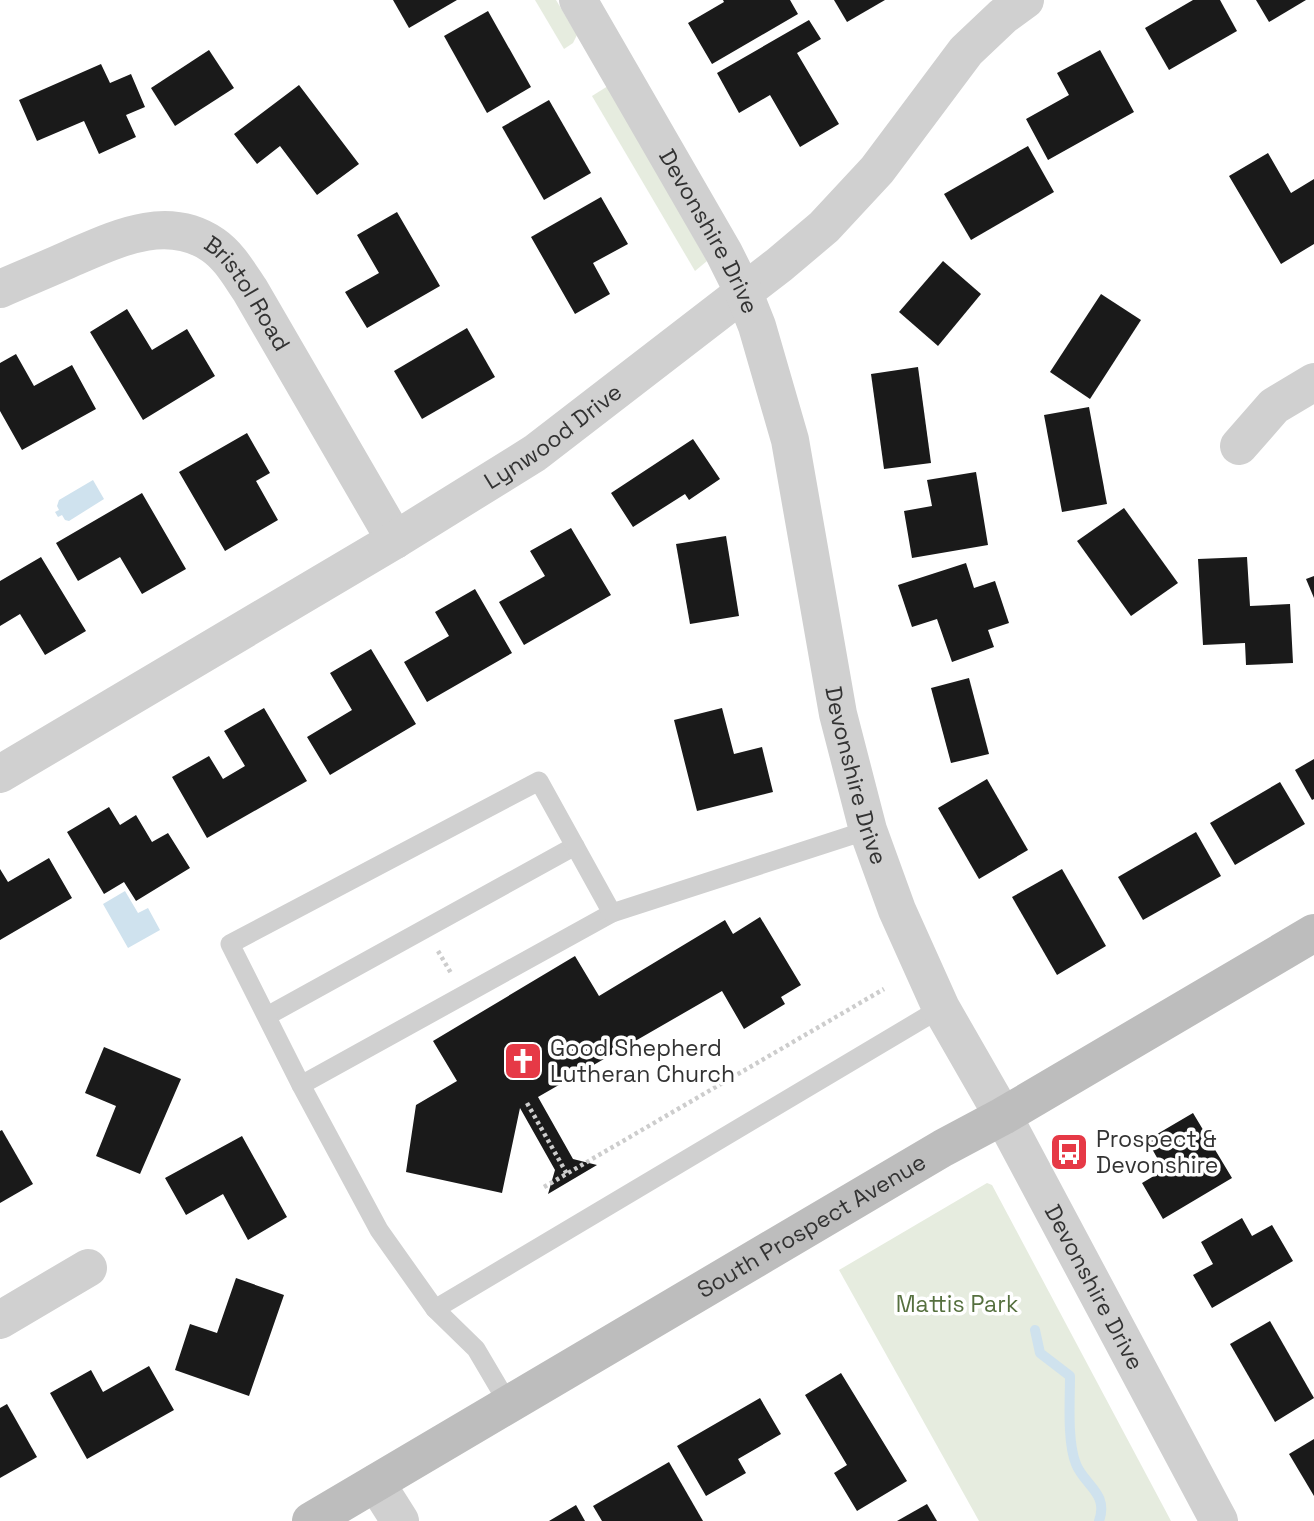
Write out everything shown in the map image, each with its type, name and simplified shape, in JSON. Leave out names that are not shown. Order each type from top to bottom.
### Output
[{"type":"main road","name":"South Prospect Avenue","points":[[311,1521],[943,1148],[1003,1116],[1314,933]]},
{"type":"street","name":"Devonshire Drive","points":[[578,0],[685,182],[743,291],[775,382],[790,440],[838,714],[868,830],[897,911],[941,1008],[1003,1116],[1219,1521]]},
{"type":"street","name":"Lynwood Drive","points":[[0,774],[395,540],[535,453],[824,227],[877,170],[966,51],[1003,16],[1025,0]]},
{"type":"street","name":"Bristol Road","points":[[0,289],[121,237],[148,231],[165,229],[192,234],[213,245],[228,259],[250,290],[395,540]]},
{"type":"street","points":[[1239,446],[1273,406],[1314,382]]},
{"type":"street","points":[[0,1320],[88,1268]]},
{"type":"street","points":[[376,1483],[400,1521]]},
{"type":"lane","points":[[509,1405],[476,1349],[435,1309],[379,1230],[301,1085],[230,944],[539,781],[612,913]]},
{"type":"lane","points":[[301,1085],[612,913],[868,830]]},
{"type":"lane","points":[[267,1016],[575,846]]},
{"type":"lane","points":[[435,1309],[941,1008]]},
{"type":"path","points":[[544,1187],[884,989]]},
{"type":"path","points":[[527,1103],[567,1174]]},
{"type":"green space","points":[[535,0],[556,0],[577,35],[573,43],[564,49]]},
{"type":"green space","points":[[608,86],[707,261],[695,271],[592,96]]},
{"type":"green space","name":"Mattis Park","points":[[987,1183],[992,1185],[1171,1521],[979,1521],[839,1270]]},
{"type":"water","points":[[93,480],[104,499],[69,521],[62,515],[58,517],[55,512],[59,510],[59,500]]},
{"type":"water","points":[[125,891],[138,913],[148,908],[160,930],[128,948],[103,904]]},
{"type":"building","points":[[393,0],[457,0],[409,28]]},
{"type":"building","points":[[723,0],[790,0],[798,14],[712,64],[688,23],[724,2]]},
{"type":"building","points":[[834,0],[885,0],[847,22]]},
{"type":"building","points":[[1193,0],[1220,0],[1237,31],[1169,70],[1145,28]]},
{"type":"building","points":[[1256,0],[1306,0],[1269,22]]},
{"type":"building","points":[[488,11],[531,87],[487,113],[444,36]]},
{"type":"building","points":[[809,20],[821,39],[797,53],[839,124],[800,147],[770,95],[739,113],[717,73]]},
{"type":"building","points":[[209,50],[234,88],[175,126],[151,88]]},
{"type":"building","points":[[1100,50],[1134,112],[1048,160],[1026,119],[1069,95],[1057,73]]},
{"type":"building","points":[[101,64],[110,83],[131,74],[145,107],[126,115],[136,137],[99,154],[84,121],[37,141],[19,100]]},
{"type":"building","points":[[299,85],[359,164],[317,195],[280,146],[257,164],[234,134]]},
{"type":"building","points":[[549,100],[591,173],[544,200],[502,127]]},
{"type":"building","points":[[1028,146],[1054,192],[971,240],[944,194]]},
{"type":"building","points":[[1268,153],[1291,193],[1314,179],[1314,244],[1281,264],[1229,176]]},
{"type":"building","points":[[601,197],[628,244],[593,263],[610,294],[575,314],[531,237]]},
{"type":"building","points":[[397,212],[440,286],[367,328],[345,292],[379,273],[357,235]]},
{"type":"building","points":[[943,261],[981,294],[938,346],[899,312]]},
{"type":"building","points":[[1101,294],[1141,320],[1090,399],[1050,372]]},
{"type":"building","points":[[127,309],[152,350],[187,329],[215,376],[143,420],[90,332]]},
{"type":"building","points":[[467,328],[495,377],[422,419],[394,371]]},
{"type":"building","points":[[16,354],[34,386],[72,365],[96,409],[22,450],[0,411],[0,363]]},
{"type":"building","points":[[918,367],[931,463],[884,469],[871,374]]},
{"type":"building","points":[[1089,407],[1107,504],[1062,512],[1044,415]]},
{"type":"building","points":[[247,433],[270,473],[256,481],[278,520],[225,551],[179,472]]},
{"type":"building","points":[[693,439],[720,479],[689,500],[685,494],[633,527],[611,493]]},
{"type":"building","points":[[976,472],[988,545],[912,558],[904,511],[932,506],[927,480]]},
{"type":"building","points":[[142,493],[186,569],[142,594],[120,557],[78,581],[56,543]]},
{"type":"building","points":[[1124,508],[1178,583],[1131,616],[1077,541]]},
{"type":"building","points":[[571,528],[611,595],[524,645],[499,602],[545,576],[530,551]]},
{"type":"building","points":[[726,536],[739,616],[690,624],[676,544]]},
{"type":"building","points":[[41,557],[86,631],[45,655],[20,614],[0,626],[0,581]]},
{"type":"building","points":[[1247,557],[1250,606],[1290,604],[1293,663],[1246,665],[1245,643],[1203,645],[1198,559]]},
{"type":"building","points":[[966,563],[974,588],[995,581],[1009,623],[988,630],[994,647],[952,662],[937,619],[912,627],[898,585]]},
{"type":"building","points":[[1314,576],[1314,598],[1306,579]]},
{"type":"building","points":[[475,589],[512,653],[427,702],[404,662],[449,636],[435,612]]},
{"type":"building","points":[[371,649],[416,724],[330,775],[307,737],[352,710],[330,673]]},
{"type":"building","points":[[969,678],[989,754],[951,763],[931,688]]},
{"type":"building","points":[[264,708],[307,781],[207,838],[172,777],[209,756],[223,779],[245,766],[224,731]]},
{"type":"building","points":[[722,708],[734,754],[762,747],[773,792],[697,811],[674,720]]},
{"type":"building","points":[[1314,759],[1314,799],[1312,800],[1295,770]]},
{"type":"building","points":[[987,779],[1028,850],[979,879],[938,808]]},
{"type":"building","points":[[1280,782],[1305,824],[1235,865],[1210,823]]},
{"type":"building","points":[[109,807],[120,825],[136,815],[152,842],[168,833],[190,868],[136,901],[124,882],[104,894],[67,832]]},
{"type":"building","points":[[1196,832],[1221,876],[1143,920],[1118,877]]},
{"type":"building","points":[[49,858],[72,898],[0,940],[0,869],[8,882]]},
{"type":"building","points":[[1062,869],[1106,946],[1057,975],[1012,897]]},
{"type":"building","name":"Good Shepherd Lutheran Church","points":[[760,917],[801,985],[781,997],[785,1004],[744,1029],[722,991],[538,1097],[573,1159],[597,1165],[548,1194],[555,1170],[520,1108],[502,1193],[406,1172],[416,1105],[457,1081],[433,1041],[575,956],[599,996],[725,920],[733,934]]},
{"type":"building","points":[[104,1047],[181,1079],[140,1174],[96,1156],[116,1106],[85,1093]]},
{"type":"building","points":[[1193,1113],[1232,1178],[1163,1219],[1142,1183],[1164,1170],[1147,1140]]},
{"type":"building","points":[[2,1130],[33,1184],[0,1203],[0,1131]]},
{"type":"building","points":[[242,1136],[287,1217],[248,1240],[223,1194],[186,1215],[165,1178]]},
{"type":"building","points":[[1242,1218],[1252,1236],[1272,1225],[1293,1261],[1212,1308],[1193,1275],[1213,1264],[1201,1242]]},
{"type":"building","points":[[236,1278],[284,1295],[249,1396],[175,1370],[190,1324],[217,1333]]},
{"type":"building","points":[[1270,1321],[1314,1398],[1275,1422],[1230,1344]]},
{"type":"building","points":[[149,1366],[174,1410],[87,1459],[50,1393],[91,1370],[103,1392]]},
{"type":"building","points":[[841,1373],[907,1481],[857,1511],[834,1473],[847,1465],[805,1395]]},
{"type":"building","points":[[760,1398],[781,1434],[738,1459],[746,1473],[706,1496],[677,1446]]},
{"type":"building","points":[[7,1404],[37,1457],[0,1478],[0,1408]]},
{"type":"building","points":[[1314,1439],[1314,1496],[1289,1454]]},
{"type":"building","points":[[669,1462],[703,1521],[602,1521],[593,1506]]},
{"type":"building","points":[[927,1504],[937,1521],[897,1521]]},
{"type":"building","points":[[576,1505],[585,1521],[549,1521]]},
{"type":"waterway","points":[[1035,1330],[1040,1353],[1070,1376],[1073,1455],[1101,1503],[1099,1521]]},
{"type":"place","name":"Good Shepherd Lutheran Church","points":[[523,1061]]},
{"type":"place","name":"Prospect & Devonshire","points":[[1069,1152]]}]
